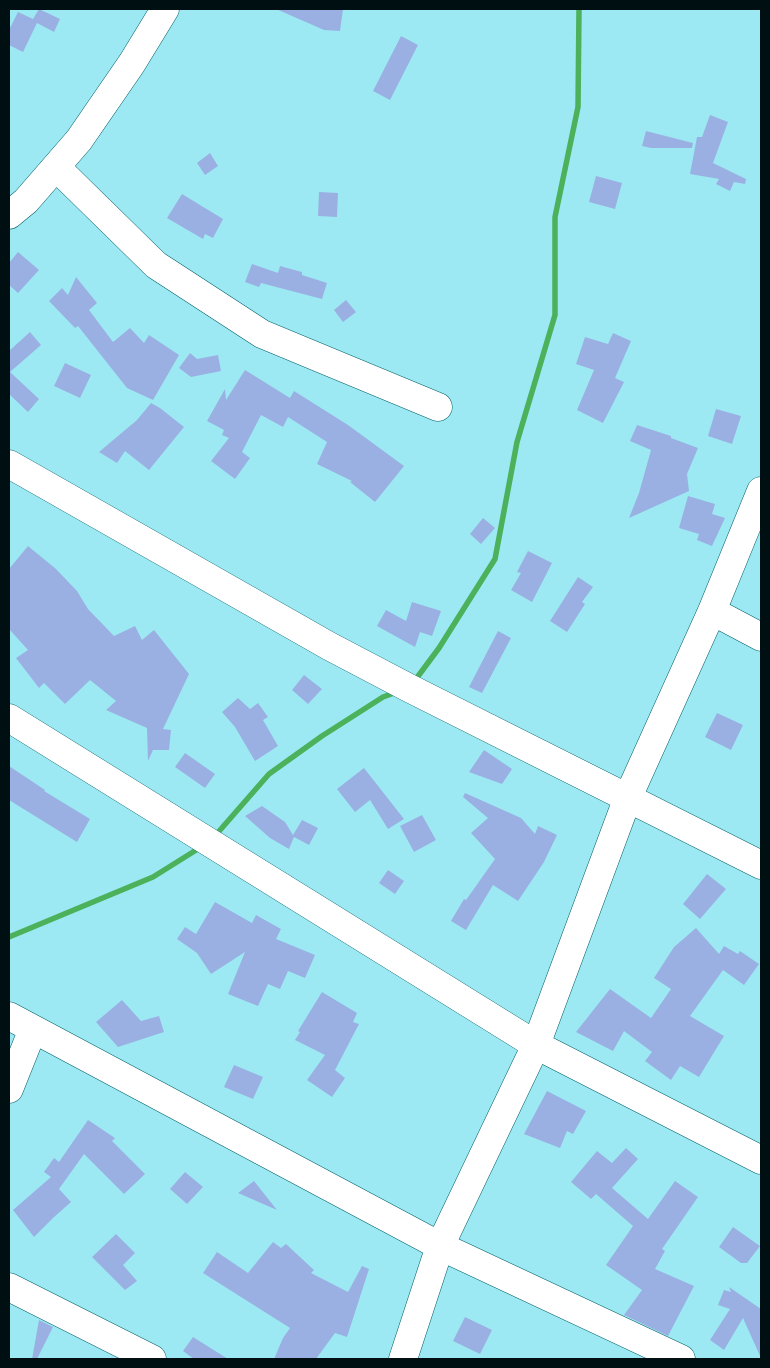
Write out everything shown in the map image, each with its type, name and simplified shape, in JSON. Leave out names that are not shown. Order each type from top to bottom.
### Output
[{"type":"street","points":[[15,202],[56,167],[84,133],[132,63],[163,9]]},
{"type":"street","points":[[56,167],[156,265],[262,334],[438,407]]},
{"type":"street","points":[[9,464],[329,646],[761,865]]},
{"type":"street","points":[[403,1359],[440,1246],[536,1045],[628,797],[712,610],[761,491]]},
{"type":"street","points":[[712,610],[761,637]]},
{"type":"street","points":[[9,718],[536,1045],[761,1160]]},
{"type":"street","points":[[9,1016],[440,1246],[681,1359]]},
{"type":"street","points":[[9,1089],[33,1028]]},
{"type":"street","points":[[9,1287],[152,1359]]},
{"type":"building","points":[[39,9],[60,19],[54,32],[37,23],[23,52],[9,45],[9,30],[18,12],[33,19]]},
{"type":"building","points":[[276,9],[343,9],[340,31],[324,30]]},
{"type":"building","points":[[401,36],[418,45],[390,100],[373,91]]},
{"type":"building","points":[[710,115],[728,122],[713,163],[746,179],[745,184],[734,182],[730,191],[716,184],[719,179],[690,174],[697,137],[702,137]]},
{"type":"building","points":[[646,131],[693,143],[692,148],[651,148],[642,146]]},
{"type":"building","points":[[210,153],[218,166],[205,175],[197,163]]},
{"type":"building","points":[[596,176],[622,183],[615,209],[589,202]]},
{"type":"building","points":[[319,192],[338,193],[337,217],[318,216]]},
{"type":"building","points":[[182,194],[223,219],[213,238],[205,234],[203,239],[167,218]]},
{"type":"building","points":[[18,252],[39,270],[18,293],[9,285],[9,263]]},
{"type":"building","points":[[252,264],[278,273],[280,266],[302,272],[302,275],[327,283],[322,299],[261,283],[259,287],[245,282]]},
{"type":"building","points":[[76,277],[97,303],[89,310],[113,342],[130,328],[144,343],[149,335],[179,355],[153,400],[127,388],[78,326],[75,328],[49,301],[62,288],[68,295]]},
{"type":"building","points":[[346,300],[356,312],[343,322],[334,310]]},
{"type":"building","points":[[30,332],[41,345],[10,372],[39,399],[28,412],[9,394],[9,351]]},
{"type":"building","points":[[613,333],[631,341],[615,378],[624,382],[603,423],[577,410],[594,370],[576,364],[585,337],[608,344]]},
{"type":"building","points":[[190,353],[197,359],[218,355],[221,371],[191,377],[179,368]]},
{"type":"building","points":[[65,363],[91,375],[80,398],[54,386]]},
{"type":"building","points":[[245,370],[290,398],[294,391],[348,425],[404,466],[375,502],[350,482],[352,481],[317,464],[327,442],[288,417],[283,427],[261,415],[242,452],[250,458],[235,479],[211,461],[229,438],[222,435],[224,430],[207,421],[225,389],[226,400]]},
{"type":"building","points":[[151,403],[184,427],[149,470],[125,451],[117,463],[99,452],[137,420]]},
{"type":"building","points":[[716,409],[741,416],[732,444],[708,436]]},
{"type":"building","points":[[637,425],[671,436],[671,438],[698,448],[687,474],[689,491],[629,518],[639,493],[651,450],[630,441]]},
{"type":"building","points":[[688,496],[715,504],[712,514],[725,518],[712,546],[697,540],[699,534],[679,528]]},
{"type":"building","points":[[483,518],[495,528],[481,544],[470,534]]},
{"type":"building","points":[[28,546],[56,569],[77,591],[88,609],[114,636],[135,626],[142,640],[154,630],[189,674],[163,729],[171,730],[169,750],[153,750],[148,761],[147,728],[106,710],[116,701],[90,680],[65,704],[44,683],[39,688],[16,658],[28,650],[9,629],[9,569]]},
{"type":"building","points":[[528,551],[552,563],[532,602],[511,590],[521,573],[517,572]]},
{"type":"building","points":[[578,577],[593,587],[582,602],[585,604],[567,632],[550,621]]},
{"type":"building","points":[[412,602],[441,611],[432,636],[420,632],[415,647],[377,626],[386,610],[406,621]]},
{"type":"building","points":[[498,631],[511,638],[482,693],[469,687]]},
{"type":"building","points":[[304,675],[322,689],[308,704],[292,690]]},
{"type":"building","points":[[238,698],[250,709],[258,703],[268,717],[263,720],[278,746],[255,761],[235,727],[222,712]]},
{"type":"building","points":[[717,713],[743,725],[731,750],[705,737]]},
{"type":"building","points":[[484,750],[512,769],[502,784],[469,772]]},
{"type":"building","points":[[185,753],[215,774],[205,788],[175,767]]},
{"type":"building","points":[[9,766],[44,791],[90,819],[77,842],[9,800]]},
{"type":"building","points":[[364,768],[404,819],[388,829],[370,800],[355,812],[337,789]]},
{"type":"building","points":[[465,793],[521,818],[535,834],[538,826],[557,835],[544,862],[518,901],[493,885],[466,930],[451,921],[464,899],[466,900],[495,859],[471,833],[488,818],[463,797]]},
{"type":"building","points":[[262,806],[285,822],[293,835],[302,820],[318,828],[309,845],[294,837],[289,849],[270,838],[245,816]]},
{"type":"building","points":[[422,815],[436,840],[414,852],[400,826]]},
{"type":"building","points":[[388,870],[404,881],[395,894],[379,883]]},
{"type":"building","points":[[707,874],[726,889],[700,919],[683,904]]},
{"type":"building","points":[[215,902],[252,923],[256,915],[281,929],[276,939],[315,955],[305,978],[288,971],[280,989],[268,984],[258,1006],[228,994],[245,952],[211,974],[197,953],[177,939],[185,927],[196,934]]},
{"type":"building","points":[[696,928],[719,954],[724,946],[738,954],[740,951],[759,964],[744,985],[723,970],[690,1016],[724,1036],[699,1077],[680,1066],[671,1080],[645,1061],[652,1052],[624,1031],[613,1051],[576,1032],[610,989],[651,1018],[671,989],[654,978],[674,947]]},
{"type":"building","points":[[322,992],[357,1013],[353,1022],[359,1024],[335,1070],[345,1078],[332,1097],[307,1080],[325,1055],[295,1040],[300,1032],[298,1031]]},
{"type":"building","points":[[122,1000],[141,1021],[159,1016],[164,1032],[118,1047],[96,1022]]},
{"type":"building","points":[[234,1065],[263,1077],[253,1099],[224,1087]]},
{"type":"building","points":[[547,1091],[586,1111],[573,1134],[567,1131],[560,1148],[524,1134]]},
{"type":"building","points":[[88,1120],[115,1138],[112,1141],[145,1174],[124,1194],[84,1154],[59,1189],[71,1202],[34,1237],[13,1210],[51,1177],[44,1172],[54,1158],[59,1162]]},
{"type":"building","points":[[626,1148],[638,1159],[612,1188],[648,1219],[675,1181],[698,1197],[662,1249],[665,1251],[655,1269],[694,1286],[668,1336],[624,1315],[642,1290],[606,1265],[633,1226],[596,1194],[591,1199],[571,1182],[597,1151],[612,1163]]},
{"type":"building","points":[[185,1172],[203,1187],[187,1204],[170,1189]]},
{"type":"building","points":[[254,1181],[277,1210],[238,1193]]},
{"type":"building","points":[[733,1227],[760,1246],[747,1263],[741,1263],[719,1247]]},
{"type":"building","points":[[116,1234],[135,1253],[123,1265],[137,1281],[125,1290],[92,1257]]},
{"type":"building","points":[[273,1242],[281,1248],[286,1244],[314,1270],[311,1273],[348,1292],[362,1266],[369,1269],[347,1337],[335,1333],[316,1359],[274,1359],[283,1338],[290,1328],[203,1273],[217,1252],[248,1273]]},
{"type":"building","points":[[729,1287],[761,1309],[761,1358],[743,1318],[724,1350],[710,1340],[730,1309],[718,1305],[724,1290],[731,1292]]},
{"type":"building","points":[[465,1317],[492,1330],[480,1354],[453,1341]]},
{"type":"building","points":[[39,1320],[53,1327],[37,1359],[32,1359]]},
{"type":"building","points":[[193,1337],[228,1359],[194,1359],[183,1351]]},
{"type":"waterway","points":[[413,683],[439,648],[495,559],[517,442],[555,315],[555,217],[578,107],[579,9]]},
{"type":"waterway","points":[[214,837],[269,774],[322,736],[383,697],[397,692]]},
{"type":"waterway","points":[[9,937],[153,877],[201,847]]}]
